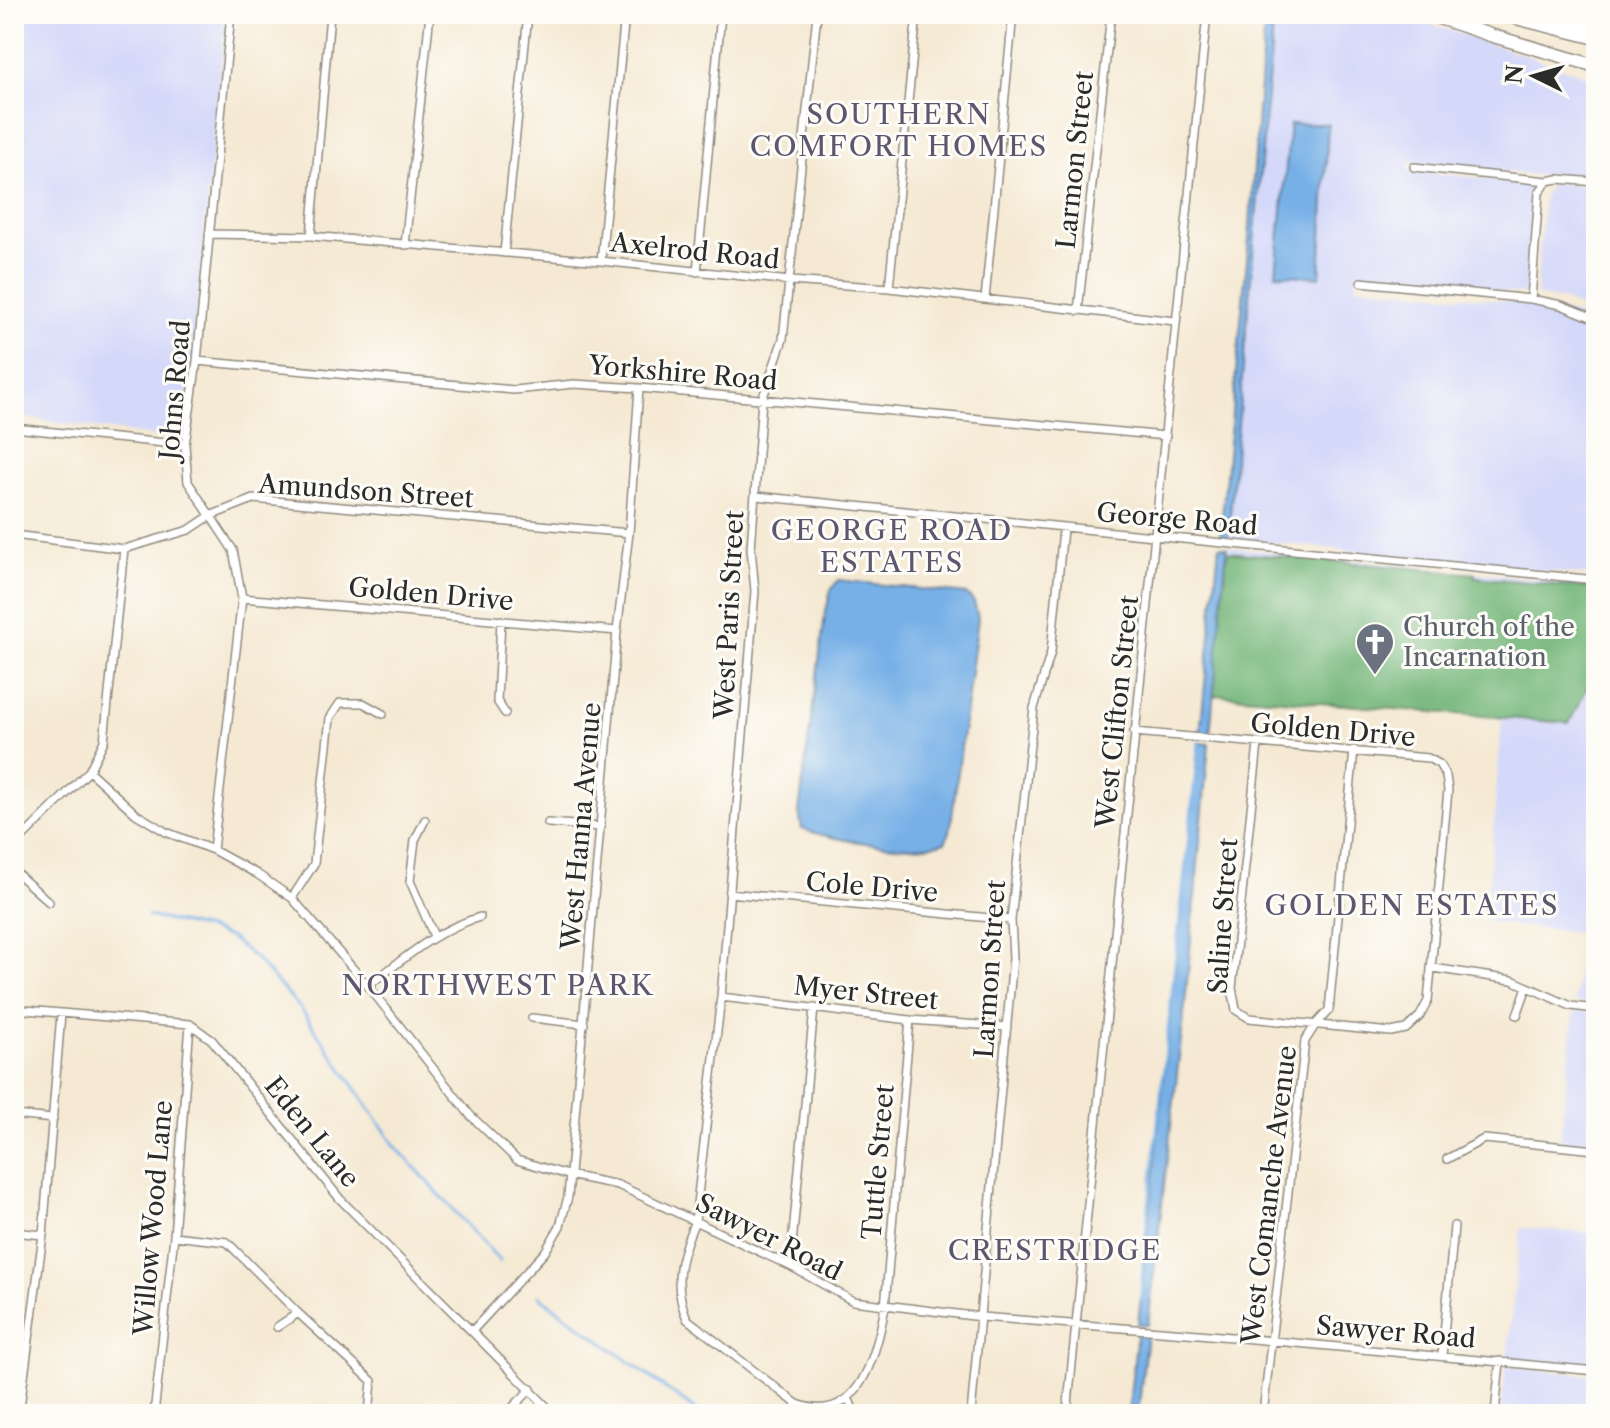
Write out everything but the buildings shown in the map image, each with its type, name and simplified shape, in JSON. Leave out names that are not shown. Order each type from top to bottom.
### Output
[{"type":"highway","points":[[1427,14],[1596,66]]},
{"type":"highway","points":[[1500,14],[1596,38]]},
{"type":"highway","points":[[1546,14],[1596,26]]},
{"type":"street","name":"Johns Road","points":[[213,850],[242,598],[233,550],[188,482],[185,445],[197,361],[231,14]]},
{"type":"street","points":[[311,236],[330,14]]},
{"type":"street","points":[[405,245],[430,14]]},
{"type":"street","points":[[504,253],[528,14]]},
{"type":"street","points":[[601,261],[625,14]]},
{"type":"street","points":[[697,272],[721,14]]},
{"type":"street","name":"West Paris Street","points":[[817,14],[783,339],[762,400],[751,548],[755,591],[721,997],[695,1221],[682,1251],[678,1298],[687,1319],[797,1404],[822,1412],[838,1409],[850,1402]]},
{"type":"street","points":[[889,288],[917,14]]},
{"type":"street","points":[[985,299],[1013,14]]},
{"type":"street","name":"Larmon Street","points":[[1078,311],[1111,14]]},
{"type":"street","name":"West Clifton Street","points":[[1067,1414],[1207,14]]},
{"type":"street","points":[[1414,167],[1547,181],[1596,182]]},
{"type":"street","points":[[1531,299],[1539,193],[1547,181]]},
{"type":"street","name":"Axelrod Road","points":[[209,234],[311,236],[601,261],[889,288],[1175,321]]},
{"type":"street","points":[[1361,282],[1531,299],[1569,307],[1596,319]]},
{"type":"street","name":"Yorkshire Road","points":[[197,361],[514,390],[574,384],[639,388],[1166,436]]},
{"type":"street","name":"West Hanna Avenue","points":[[473,1330],[545,1252],[560,1226],[568,1197],[617,631],[629,533],[639,388]]},
{"type":"street","points":[[14,428],[185,445]]},
{"type":"street","name":"George Road","points":[[756,496],[1596,580]]},
{"type":"street","name":"Amundson Street","points":[[14,535],[124,549],[189,530],[210,516],[253,499],[629,533]]},
{"type":"street","name":"Larmon Street","points":[[971,1414],[1013,958],[1011,920],[1034,708],[1051,652],[1063,529]]},
{"type":"street","points":[[14,846],[89,771],[104,741],[124,549]]},
{"type":"street","name":"Golden Drive","points":[[242,598],[617,631]]},
{"type":"street","points":[[501,620],[497,701],[505,713]]},
{"type":"street","points":[[292,898],[314,864],[330,718],[340,703],[363,703],[383,714]]},
{"type":"street","name":"Golden Drive","points":[[1134,732],[1354,750],[1428,758],[1439,764],[1446,776],[1448,790],[1428,1001],[1420,1016],[1406,1029],[1391,1032],[1316,1024]]},
{"type":"street","name":"Saline Street","points":[[1258,744],[1232,988],[1236,1010],[1249,1018],[1316,1024]]},
{"type":"street","name":"West Comanche Avenue","points":[[1263,1414],[1305,1041],[1329,1010],[1354,750]]},
{"type":"street","name":"Sawyer Road","points":[[89,771],[136,814],[166,832],[213,850],[292,898],[368,986],[470,1115],[517,1160],[618,1185],[790,1266],[853,1301],[981,1317],[1077,1323],[1596,1371]]},
{"type":"street","points":[[425,820],[415,840],[410,881],[434,936]]},
{"type":"street","points":[[548,823],[601,827]]},
{"type":"street","points":[[14,871],[49,902]]},
{"type":"street","name":"Cole Drive","points":[[729,893],[1011,920]]},
{"type":"street","points":[[368,986],[434,936],[452,925],[480,917]]},
{"type":"street","points":[[1433,968],[1512,980],[1571,1006],[1596,1009]]},
{"type":"street","points":[[1517,1015],[1527,987]]},
{"type":"street","name":"Myer Street","points":[[721,997],[910,1020],[1007,1027]]},
{"type":"street","points":[[790,1266],[814,1008]]},
{"type":"street","points":[[14,1009],[190,1024]]},
{"type":"street","points":[[19,1414],[43,1235],[61,1014]]},
{"type":"street","points":[[532,1018],[584,1024]]},
{"type":"street","name":"Tuttle Street","points":[[850,1402],[874,1355],[885,1307],[910,1020]]},
{"type":"street","name":"Willow Wood Lane","points":[[154,1414],[174,1236],[190,1024]]},
{"type":"street","name":"Eden Lane","points":[[190,1024],[212,1040],[340,1199],[531,1389]]},
{"type":"street","points":[[14,1115],[53,1119]]},
{"type":"street","points":[[1447,1159],[1484,1139],[1596,1150]]},
{"type":"street","points":[[1442,1356],[1454,1226]]},
{"type":"street","points":[[14,1232],[43,1235]]},
{"type":"street","points":[[174,1236],[227,1242],[372,1381],[369,1414]]},
{"type":"street","points":[[277,1327],[298,1313]]},
{"type":"street","points":[[1495,1414],[1500,1361]]},
{"type":"street","points":[[14,1363],[26,1364]]},
{"type":"street","points":[[506,1414],[531,1389],[554,1414]]},
{"type":"street","points":[[850,1402],[855,1414]]},
{"type":"shaded area","points":[[14,14],[226,14],[192,360],[181,440],[14,416]]},
{"type":"shaded area","points":[[1274,14],[1400,14],[1596,79],[1596,178],[1409,162],[1409,171],[1539,184],[1534,193],[1526,294],[1357,278],[1356,286],[1530,303],[1580,316],[1596,324],[1596,576],[1228,538]]},
{"type":"shaded area","points":[[1550,185],[1596,187],[1596,314],[1562,300],[1536,295],[1544,195]]},
{"type":"shaded area","points":[[1227,547],[1596,585],[1596,614],[1590,588],[1474,577],[1474,574],[1227,552]]},
{"type":"shaded area","points":[[1596,671],[1596,1005],[1575,1002],[1582,933],[1486,922],[1502,717],[1569,723]]},
{"type":"shaded area","points":[[1574,1011],[1596,1013],[1596,1146],[1560,1142]]},
{"type":"shaded area","points":[[1596,1173],[1596,1367],[1507,1358],[1521,1228],[1589,1233]]},
{"type":"shaded area","points":[[1506,1366],[1596,1376],[1596,1414],[1501,1414]]},
{"type":"green space","points":[[1227,552],[1475,574],[1475,577],[1590,588],[1596,614],[1596,671],[1569,723],[1219,695],[1213,697]]},
{"type":"water","points":[[1265,14],[1274,14],[1228,538],[1220,537],[1249,239]]},
{"type":"water","points":[[1290,124],[1328,124],[1320,277],[1276,274]]},
{"type":"water","points":[[1219,546],[1227,547],[1210,735],[1200,734]]},
{"type":"water","points":[[838,580],[966,594],[974,602],[978,618],[950,832],[945,842],[914,847],[894,846],[853,841],[802,829],[799,812],[825,615],[831,590]]},
{"type":"water","points":[[1199,743],[1209,744],[1185,1005],[1148,1325],[1138,1324]]},
{"type":"water","points":[[1137,1333],[1147,1334],[1138,1414],[1128,1414]]},
{"type":"waterway","points":[[1141,1299],[1199,742]]},
{"type":"waterway","points":[[148,916],[229,937],[255,958],[301,1009],[396,1147],[500,1261]]},
{"type":"waterway","points":[[539,1296],[701,1414]]},
{"type":"place","name":"Church of the Incarnation","points":[[1375,676]]},
{"type":"district","name":"SOUTHERN COMFORT HOMES","points":[[899,130]]},
{"type":"district","name":"GEORGE ROAD ESTATES","points":[[892,546]]},
{"type":"district","name":"GOLDEN ESTATES","points":[[1412,905]]},
{"type":"district","name":"NORTHWEST PARK","points":[[498,985]]},
{"type":"district","name":"CRESTRIDGE","points":[[1055,1250]]}]
